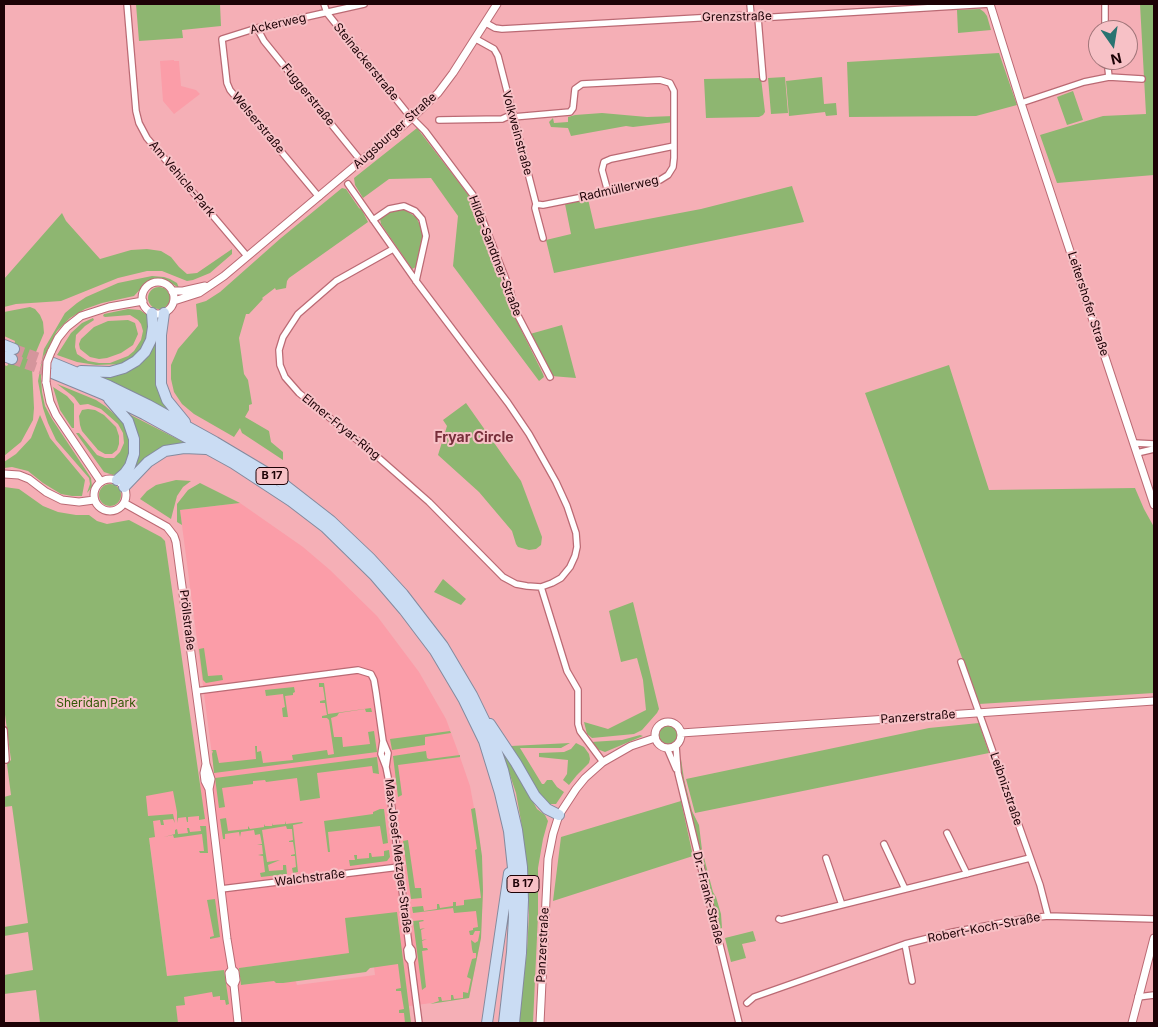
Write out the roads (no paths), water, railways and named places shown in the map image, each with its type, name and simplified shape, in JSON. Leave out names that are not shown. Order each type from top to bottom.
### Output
[{"type":"highway","points":[[73,371],[110,372],[124,368],[136,361],[145,352],[151,340],[153,327],[152,313]]},
{"type":"highway","points":[[164,313],[161,343],[162,388],[166,400],[190,428]]},
{"type":"highway","points":[[4,345],[10,355]]},
{"type":"highway","name":"B 17","points":[[50,373],[73,371],[140,401],[190,428],[277,480],[320,512],[360,548],[403,594],[429,626],[454,663],[481,713],[503,770],[514,811],[522,868],[522,934],[514,1023]]},
{"type":"highway","name":"B 17","points":[[50,373],[105,395],[144,414],[253,475],[291,501],[325,528],[375,576],[422,632],[494,744],[500,793],[511,852],[514,884],[512,952],[504,1023]]},
{"type":"highway","points":[[105,395],[128,421],[134,440],[133,458],[121,484]]},
{"type":"highway","points":[[121,484],[165,451],[184,448],[209,450]]},
{"type":"highway","points":[[494,744],[538,800],[547,809],[559,815]]},
{"type":"highway","points":[[487,1023],[511,852]]},
{"type":"street","name":"Am Vehicle-Park","points":[[127,4],[136,110],[139,123],[147,138],[247,256]]},
{"type":"street","name":"Steinackerstraße","points":[[324,4],[327,12],[412,118]]},
{"type":"street","name":"Ackerweg","points":[[222,39],[257,28],[364,4]]},
{"type":"street","name":"Augsburger Straße","points":[[247,256],[412,118],[442,88],[476,39],[496,4]]},
{"type":"street","points":[[750,4],[751,15]]},
{"type":"street","name":"Grenzstraße","points":[[486,23],[495,28],[502,29],[751,15],[758,18],[990,4]]},
{"type":"street","name":"Leitershofer Straße","points":[[990,4],[1154,505]]},
{"type":"street","points":[[1105,4],[1106,20]]},
{"type":"street","points":[[758,18],[763,78]]},
{"type":"street","name":"Fuggerstraße","points":[[257,28],[264,41],[361,161]]},
{"type":"street","name":"Welserstraße","points":[[222,39],[227,83],[230,90],[319,197]]},
{"type":"street","name":"Volkweinstraße","points":[[476,39],[494,49],[498,56],[543,238]]},
{"type":"street","points":[[1109,70],[1109,76]]},
{"type":"street","points":[[1021,103],[1084,82],[1109,76],[1142,79]]},
{"type":"street","name":"Radmüllerweg","points":[[513,115],[570,112],[573,108],[575,89],[582,84],[666,81],[670,83],[674,91],[673,167],[666,177],[608,192],[543,205],[536,204]]},
{"type":"street","points":[[439,120],[502,119],[513,115]]},
{"type":"street","name":"Hilda-Sandtner-Straße","points":[[412,118],[425,131],[473,195],[510,290],[515,310],[550,378]]},
{"type":"street","points":[[608,192],[602,170],[604,162],[610,159],[674,146]]},
{"type":"street","points":[[348,184],[416,281],[517,416],[547,466],[567,506],[577,540],[575,556],[570,567],[561,578],[541,587],[567,671],[578,690],[578,724],[580,732],[603,762]]},
{"type":"street","points":[[373,220],[389,209],[404,206],[415,212],[422,219],[426,236],[416,281]]},
{"type":"street","name":"Elmer-Fryar-Ring","points":[[393,249],[336,281],[298,314],[283,337],[279,350],[280,365],[285,377],[299,392],[429,502],[499,573],[516,584],[541,587]]},
{"type":"street","points":[[174,301],[199,293],[247,256]]},
{"type":"street","points":[[153,283],[163,283],[172,291],[174,301],[170,309],[164,313],[152,313],[145,307],[143,301],[145,289],[153,283]]},
{"type":"street","points":[[172,291],[183,291],[213,284]]},
{"type":"street","points":[[100,482],[56,415],[50,402],[50,373],[47,362],[58,338],[81,316],[109,307],[143,301]]},
{"type":"street","points":[[1134,443],[1154,444]]},
{"type":"street","points":[[1137,453],[1154,449]]},
{"type":"street","points":[[4,474],[19,475],[29,479],[46,492],[62,500],[78,502],[94,500]]},
{"type":"street","points":[[110,478],[121,484],[126,495],[124,503],[119,508],[108,511],[101,509],[94,500],[94,489],[100,482],[110,478]]},
{"type":"street","name":"Pröllstraße","points":[[124,503],[158,521],[167,527],[174,536],[179,559],[206,764],[211,779],[209,789],[232,969],[229,973],[230,981],[234,984],[238,1023]]},
{"type":"street","name":"Leibnizstraße","points":[[961,662],[1040,885],[1048,916]]},
{"type":"street","name":"Max-Josef-Metzger-Straße","points":[[196,691],[358,670],[371,674],[374,680],[382,741],[381,754],[386,767],[409,946],[407,950],[408,958],[411,962],[419,1023]]},
{"type":"street","name":"Panzerstraße","points":[[540,1023],[546,870],[559,815],[585,778],[603,762],[631,746],[655,738],[656,730],[661,723],[674,723],[681,733],[1154,701]]},
{"type":"street","points":[[4,730],[6,760]]},
{"type":"street","points":[[655,738],[659,745],[666,748],[676,746],[680,740],[681,733]]},
{"type":"street","name":"Dr.-Frank-Straße","points":[[676,746],[678,773],[739,1023]]},
{"type":"street","name":"Dr.-Frank-Straße","points":[[666,748],[678,773]]},
{"type":"street","points":[[947,832],[967,874]]},
{"type":"street","points":[[884,844],[905,889]]},
{"type":"street","points":[[826,858],[842,905]]},
{"type":"street","points":[[779,919],[1030,858]]},
{"type":"street","name":"Walchstraße","points":[[221,889],[399,867]]},
{"type":"street","name":"Robert-Koch-Straße","points":[[747,1003],[754,996],[905,944],[981,926],[1048,916],[1154,919]]},
{"type":"street","points":[[1132,1023],[1154,938]]},
{"type":"street","points":[[905,944],[912,981]]},
{"type":"street","points":[[1138,997],[1154,996]]},
{"type":"tunnel","points":[[14,349],[53,363]]},
{"type":"tunnel","points":[[12,359],[52,373]]},
{"type":"district","name":"Fryar Circle","points":[[474,438]]},
{"type":"park label","name":"Sheridan Park","points":[[96,703]]}]
